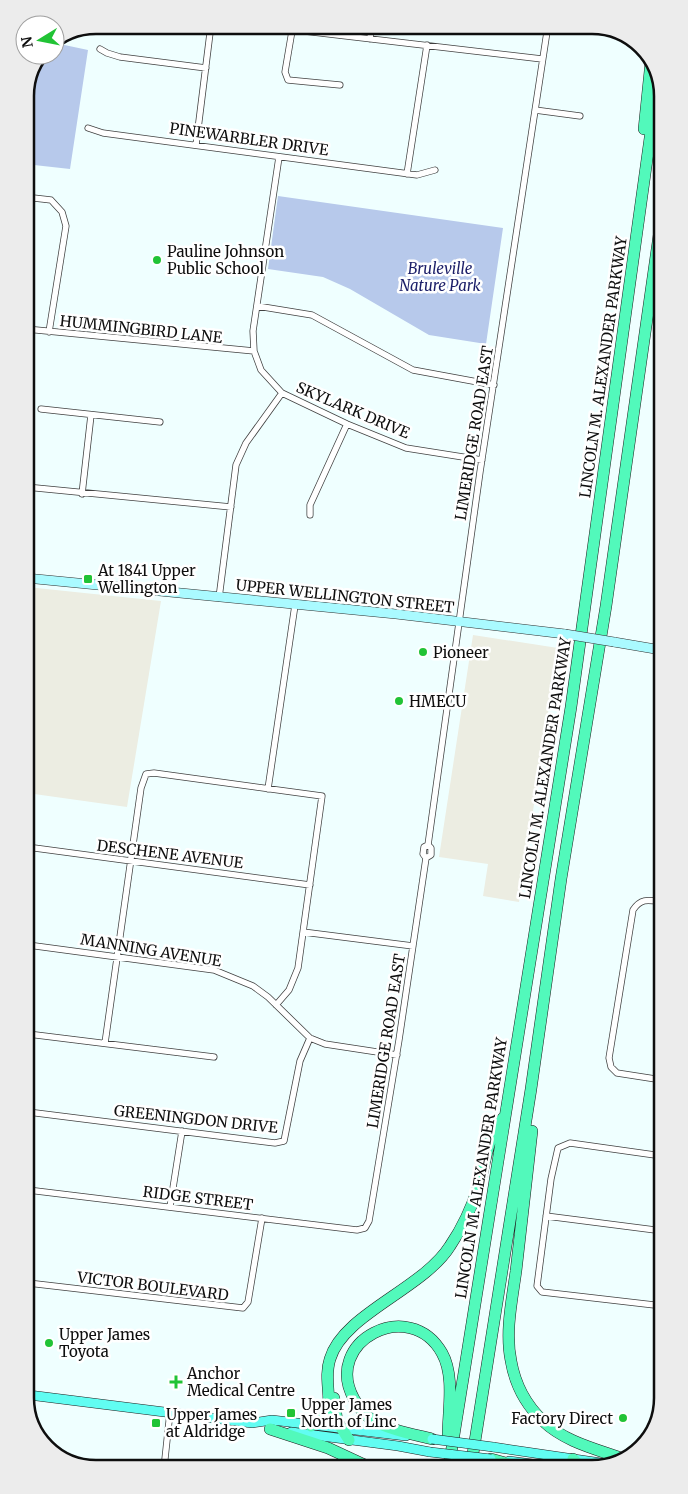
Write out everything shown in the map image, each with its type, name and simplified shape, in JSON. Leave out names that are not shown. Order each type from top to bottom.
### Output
[{"type":"highway","points":[[637,225],[635,204],[650,73]]},
{"type":"highway","name":"LINCOLN M. ALEXANDER PARKWAY","points":[[449,1460],[571,707],[654,108]]},
{"type":"highway","points":[[472,1460],[531,1090],[561,879],[606,606],[654,270]]},
{"type":"highway","points":[[531,1090],[534,1113],[511,1306],[509,1336],[511,1362],[517,1384],[528,1404],[543,1421],[568,1438],[616,1455]]},
{"type":"highway","points":[[311,1426],[326,1416],[328,1412],[327,1371],[330,1357],[338,1345],[362,1318],[430,1269],[449,1249],[467,1218],[479,1186],[493,1130],[504,1116]]},
{"type":"highway","points":[[432,1439],[382,1425],[359,1408],[347,1380],[348,1364],[358,1344],[371,1333],[388,1326],[406,1326],[420,1332],[432,1341],[442,1353],[447,1369],[449,1388],[448,1460]]},
{"type":"highway","points":[[338,1345],[332,1378],[334,1408],[341,1429],[349,1440]]},
{"type":"highway","points":[[270,1430],[328,1448],[353,1460]]},
{"type":"highway","points":[[477,1434],[477,1460]]},
{"type":"main road","name":"UPPER WELLINGTON STREET","points":[[34,579],[459,621],[565,634],[654,649]]},
{"type":"main road","points":[[34,1396],[252,1422],[272,1420],[432,1439],[493,1447],[565,1460]]},
{"type":"main road","points":[[252,1422],[270,1430],[499,1460]]},
{"type":"street","points":[[196,145],[210,34]]},
{"type":"street","points":[[291,34],[285,72],[288,80],[340,85]]},
{"type":"street","points":[[335,34],[542,59]]},
{"type":"street","points":[[370,39],[371,34]]},
{"type":"street","name":"LIMERIDGE ROAD EAST","points":[[365,1228],[369,1221],[397,1055],[426,858],[423,854],[424,847],[428,845],[482,460],[546,34]]},
{"type":"street","points":[[407,174],[427,45]]},
{"type":"street","points":[[100,48],[107,53],[120,57],[206,68]]},
{"type":"street","points":[[535,110],[580,116]]},
{"type":"street","name":"PINEWARBLER DRIVE","points":[[88,128],[103,133],[407,174],[427,174],[435,170]]},
{"type":"street","name":"SKYLARK DRIVE","points":[[279,157],[253,331],[254,351],[260,370],[282,393],[347,424],[406,448],[482,460]]},
{"type":"street","points":[[34,198],[51,200],[62,212],[66,226],[49,332]]},
{"type":"street","points":[[257,306],[312,315],[413,370],[494,385]]},
{"type":"street","name":"HUMMINGBIRD LANE","points":[[34,330],[246,352],[254,351]]},
{"type":"street","points":[[219,598],[236,465],[246,443],[282,393]]},
{"type":"street","points":[[42,409],[160,422]]},
{"type":"street","points":[[82,494],[91,414]]},
{"type":"street","points":[[310,515],[310,505],[347,424]]},
{"type":"street","points":[[34,488],[231,507]]},
{"type":"street","points":[[268,789],[295,605]]},
{"type":"street","points":[[106,1043],[141,788],[146,774],[154,773],[322,796],[296,974],[289,990],[276,1005]]},
{"type":"street","name":"DESCHENE AVENUE","points":[[34,848],[310,885]]},
{"type":"street","points":[[654,901],[643,900],[638,902],[633,910],[609,1058],[611,1067],[622,1074],[654,1079]]},
{"type":"street","points":[[303,932],[413,946]]},
{"type":"street","name":"MANNING AVENUE","points":[[34,946],[214,970],[253,986],[310,1038],[325,1044],[397,1055]]},
{"type":"street","points":[[34,1035],[214,1057]]},
{"type":"street","name":"GREENINGDON DRIVE","points":[[34,1113],[275,1143],[284,1141],[288,1134],[300,1061],[310,1038]]},
{"type":"street","points":[[170,1207],[182,1131]]},
{"type":"street","points":[[654,1155],[563,1144],[556,1151],[538,1286],[542,1292],[654,1305]]},
{"type":"street","name":"RIDGE STREET","points":[[34,1191],[357,1230],[365,1228]]},
{"type":"street","points":[[546,1216],[654,1230]]},
{"type":"street","name":"VICTOR BOULEVARD","points":[[34,1284],[243,1308],[248,1302],[262,1218]]},
{"type":"street","points":[[165,1460],[170,1412]]},
{"type":"shaded area","points":[[34,588],[161,601],[127,807],[34,794]]},
{"type":"shaded area","points":[[473,635],[558,648],[519,902],[483,896],[488,864],[439,857]]},
{"type":"green space","points":[[65,45],[88,50],[70,169],[34,165],[34,92],[38,72],[42,65],[65,65]]},
{"type":"green space","name":"Bruleville Nature Park","points":[[278,196],[503,228],[486,344],[429,335],[350,289],[323,277],[268,269]]},
{"type":"place","name":"Pauline Johnson Public School","points":[[157,260]]},
{"type":"place","name":"At 1841 Upper Wellington","points":[[88,579]]},
{"type":"place","name":"Pioneer","points":[[423,652]]},
{"type":"place","name":"HMECU","points":[[399,701]]},
{"type":"place","name":"Upper James Toyota","points":[[49,1343]]},
{"type":"place","name":"Anchor Medical Centre","points":[[176,1382]]},
{"type":"place","name":"Upper James North of Linc","points":[[291,1413]]},
{"type":"place","name":"Factory Direct","points":[[623,1418]]},
{"type":"place","name":"Upper James at Aldridge","points":[[156,1423]]}]
